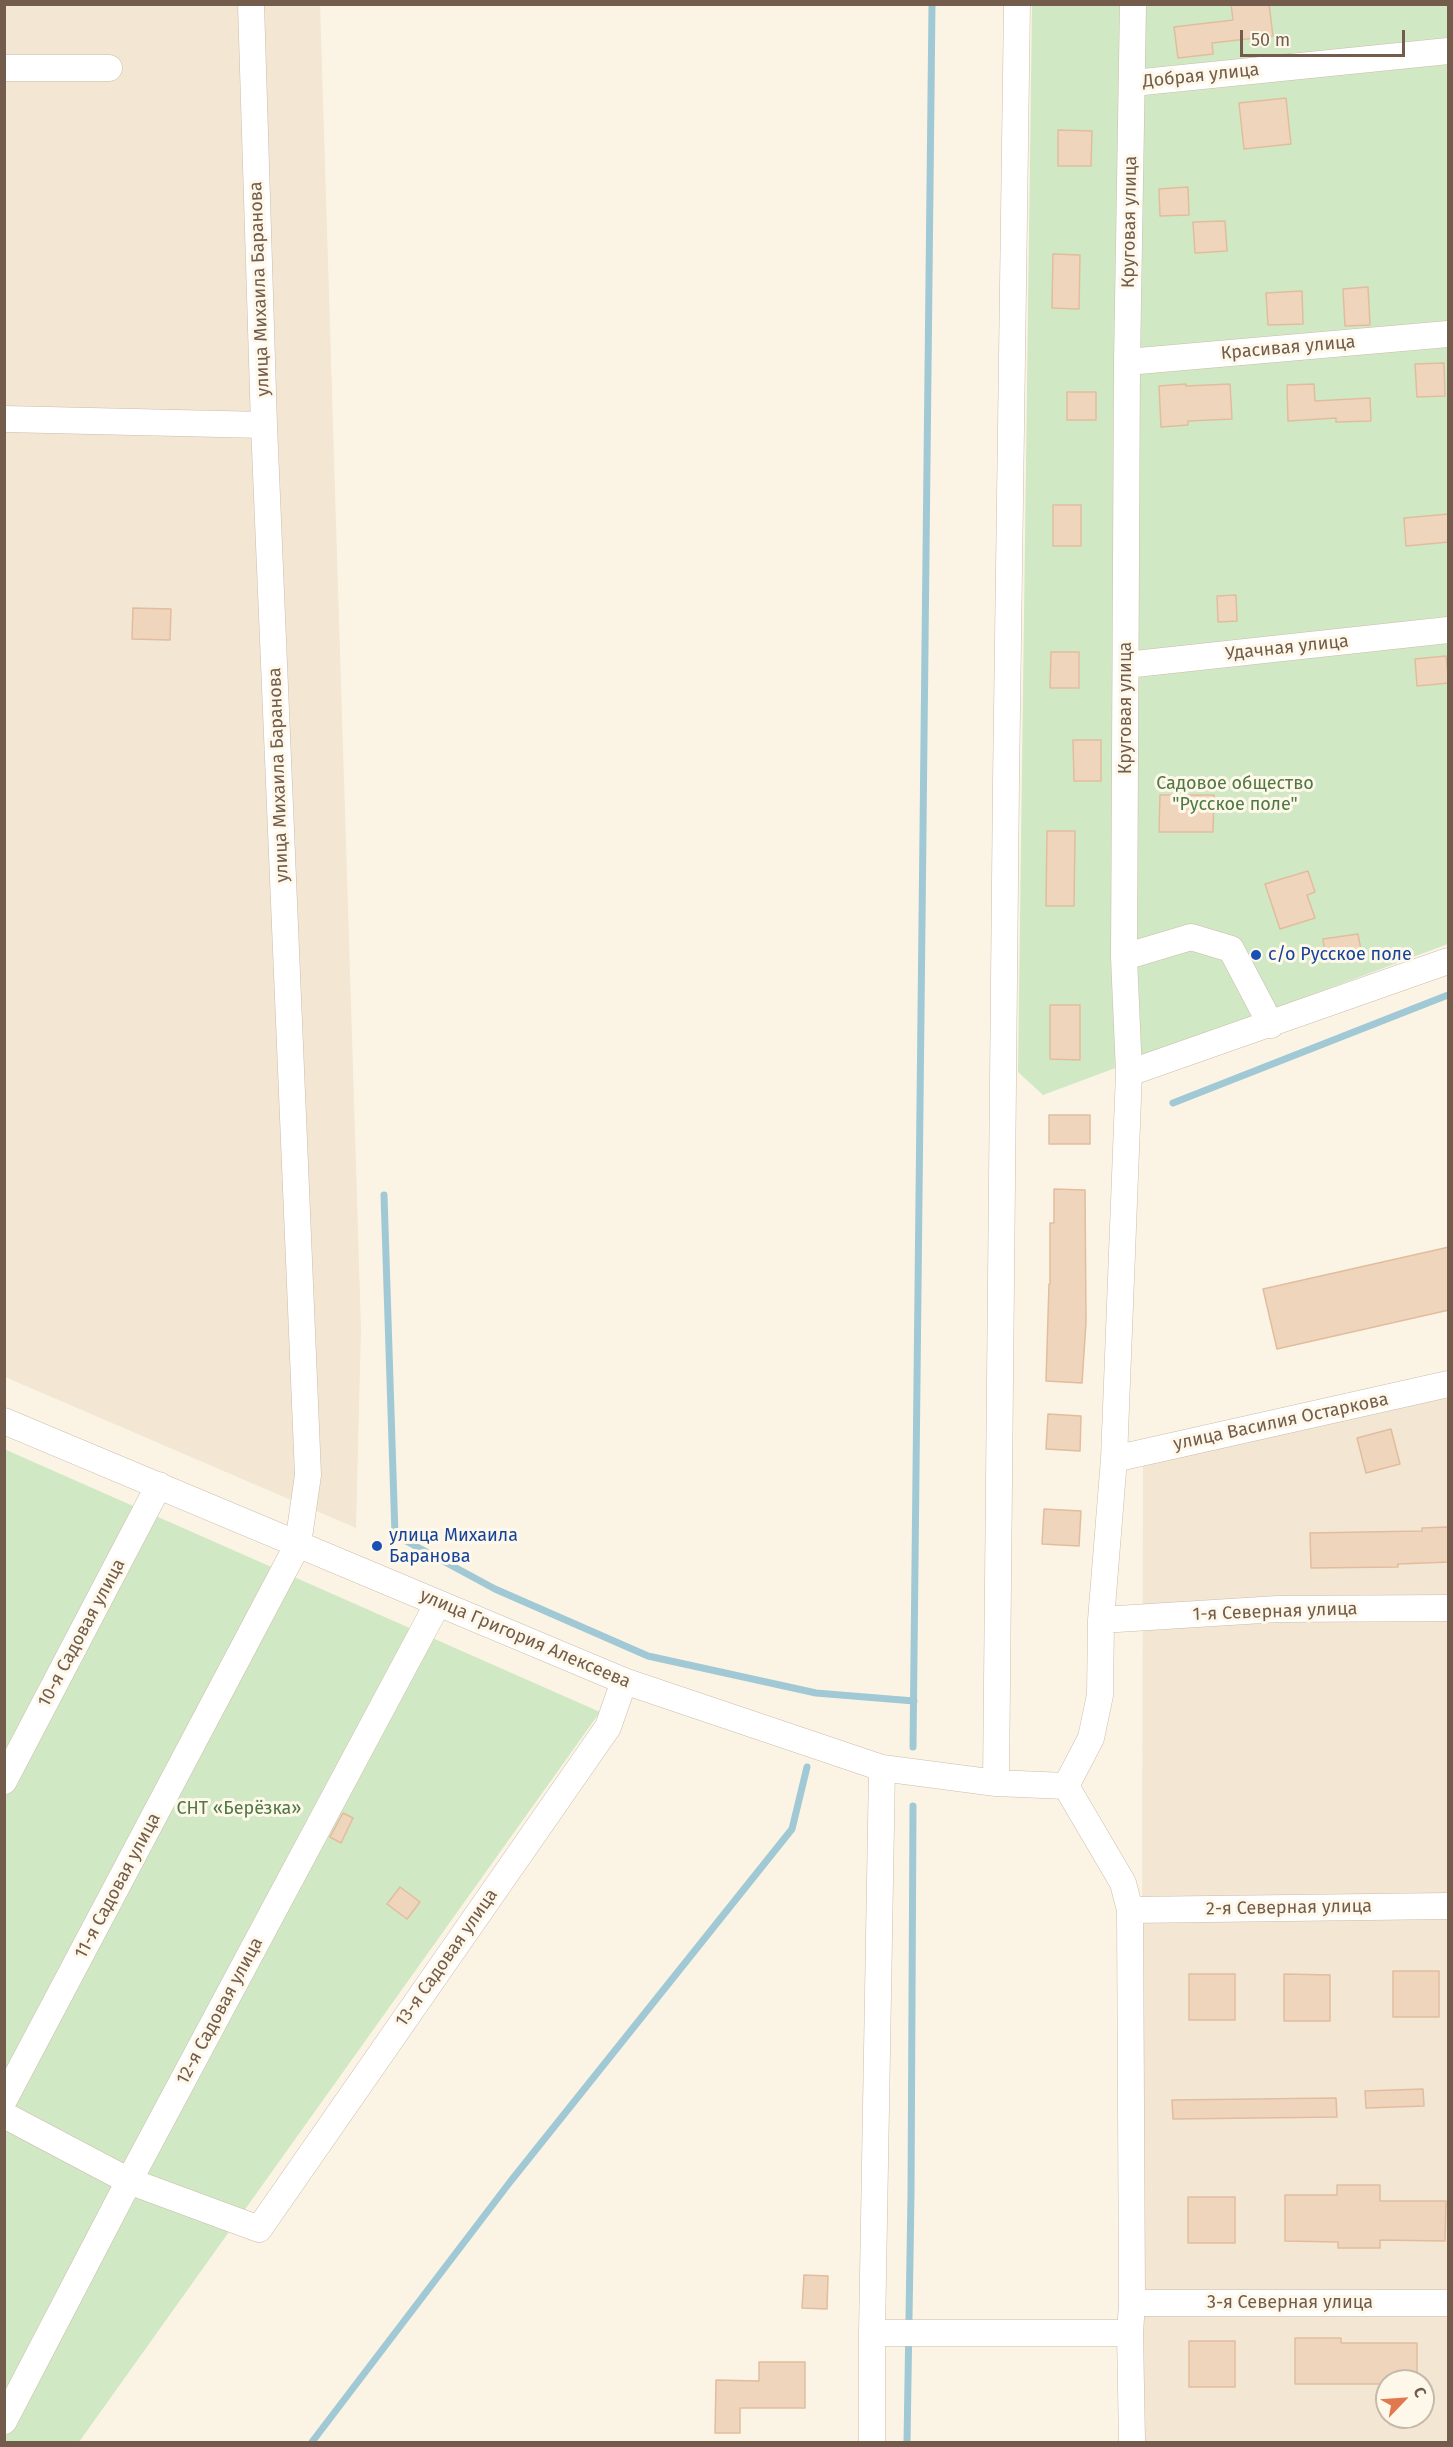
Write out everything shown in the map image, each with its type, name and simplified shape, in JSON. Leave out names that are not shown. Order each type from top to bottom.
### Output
[{"type":"street","name":"улица Михаила Баранова","points":[[251,4],[264,425],[308,1475],[298,1544]]},
{"type":"street","points":[[996,1783],[1017,4]]},
{"type":"street","name":"Круговая улица","points":[[1066,1785],[1091,1738],[1100,1695],[1101,1620],[1114,1459],[1129,1073],[1124,957],[1127,362],[1133,4]]},
{"type":"street","name":"Добрая улица","points":[[1133,83],[1449,51]]},
{"type":"street","points":[[4,68],[109,68]]},
{"type":"street","name":"Красивая улица","points":[[1127,362],[1449,334]]},
{"type":"street","points":[[4,418],[264,425]]},
{"type":"street","name":"Удачная улица","points":[[1126,665],[1449,630]]},
{"type":"street","points":[[1124,957],[1191,937],[1231,949],[1271,1025]]},
{"type":"street","points":[[1129,1073],[1449,961]]},
{"type":"street","name":"улица Василия Остаркова","points":[[1114,1459],[1449,1384]]},
{"type":"street","name":"улица Григория Алексеева","points":[[6,1425],[159,1485],[624,1682],[882,1768],[996,1783],[1066,1785]]},
{"type":"street","name":"10-я Садовая улица","points":[[4,1782],[159,1485]]},
{"type":"street","name":"11-я Садовая улица","points":[[4,2100],[298,1544]]},
{"type":"street","name":"12-я Садовая улица","points":[[4,2421],[129,2181],[438,1603]]},
{"type":"street","name":"1-я Северная улица","points":[[1101,1620],[1278,1609],[1449,1608]]},
{"type":"street","name":"13-я Садовая улица","points":[[129,2181],[259,2229],[608,1727],[624,1682]]},
{"type":"street","points":[[872,2442],[882,1768]]},
{"type":"street","points":[[1066,1785],[1123,1883],[1130,1910],[1132,2442]]},
{"type":"street","name":"2-я Северная улица","points":[[1130,1910],[1449,1906]]},
{"type":"street","points":[[4,2115],[129,2181]]},
{"type":"street","name":"3-я Северная улица","points":[[1132,2303],[1449,2304]]},
{"type":"street","points":[[872,2333],[1130,2333]]},
{"type":"shaded area","points":[[5,5],[320,5],[361,1328],[356,1528],[5,1377]]},
{"type":"shaded area","points":[[1448,1397],[1448,2442],[1141,2442],[1143,1463]]},
{"type":"green space","name":"Садовое общество \"Русское поле\"","points":[[1032,5],[1448,5],[1448,944],[1043,1095],[1018,1072]]},
{"type":"green space","name":"СНТ «Берёзка»","points":[[4,1449],[600,1712],[79,2442],[5,2442]]},
{"type":"building","points":[[1231,4],[1269,4],[1273,36],[1212,43],[1213,54],[1178,58],[1174,27],[1233,20]]},
{"type":"building","points":[[1286,98],[1291,144],[1244,149],[1239,103]]},
{"type":"building","points":[[1058,130],[1092,131],[1091,166],[1058,166]]},
{"type":"building","points":[[1188,187],[1189,215],[1160,216],[1159,189]]},
{"type":"building","points":[[1225,221],[1227,251],[1195,253],[1193,222]]},
{"type":"building","points":[[1053,254],[1080,255],[1079,309],[1052,308]]},
{"type":"building","points":[[1368,287],[1370,325],[1345,326],[1343,289]]},
{"type":"building","points":[[1302,291],[1303,324],[1268,325],[1266,293]]},
{"type":"building","points":[[1444,363],[1445,396],[1417,397],[1415,364]]},
{"type":"building","points":[[1186,384],[1186,386],[1230,384],[1232,419],[1188,421],[1188,425],[1161,427],[1159,386]]},
{"type":"building","points":[[1314,384],[1315,401],[1370,398],[1371,421],[1336,422],[1336,418],[1288,421],[1287,385]]},
{"type":"building","points":[[1067,392],[1096,392],[1096,420],[1067,420]]},
{"type":"building","points":[[1053,505],[1081,505],[1081,546],[1053,546]]},
{"type":"building","points":[[1449,514],[1449,542],[1406,546],[1404,518]]},
{"type":"building","points":[[1236,595],[1237,621],[1218,622],[1217,596]]},
{"type":"building","points":[[133,608],[171,609],[170,640],[132,639]]},
{"type":"building","points":[[1051,652],[1079,652],[1079,688],[1050,688]]},
{"type":"building","points":[[1446,656],[1449,683],[1417,686],[1415,659]]},
{"type":"building","points":[[1073,740],[1101,740],[1101,781],[1074,781]]},
{"type":"building","points":[[1160,795],[1214,795],[1213,832],[1159,832]]},
{"type":"building","points":[[1047,831],[1075,831],[1074,906],[1046,906]]},
{"type":"building","points":[[1308,871],[1315,892],[1307,895],[1315,918],[1280,929],[1265,884]]},
{"type":"building","points":[[1358,934],[1362,956],[1326,961],[1323,939]]},
{"type":"building","points":[[1050,1005],[1080,1005],[1080,1060],[1050,1059]]},
{"type":"building","points":[[1049,1115],[1090,1115],[1090,1144],[1049,1144]]},
{"type":"building","points":[[1054,1189],[1085,1190],[1086,1322],[1082,1383],[1046,1381],[1050,1223],[1054,1223]]},
{"type":"building","points":[[1449,1247],[1449,1310],[1277,1349],[1263,1289]]},
{"type":"building","points":[[1048,1414],[1081,1416],[1080,1451],[1046,1449]]},
{"type":"building","points":[[1391,1429],[1400,1464],[1366,1473],[1357,1438]]},
{"type":"building","points":[[1044,1509],[1081,1511],[1079,1546],[1042,1544]]},
{"type":"building","points":[[1449,1527],[1449,1562],[1398,1564],[1398,1567],[1311,1568],[1310,1533],[1422,1531],[1422,1528]]},
{"type":"building","points":[[343,1813],[353,1818],[341,1843],[330,1837]]},
{"type":"building","points":[[400,1887],[420,1902],[407,1919],[387,1904]]},
{"type":"building","points":[[1393,1971],[1439,1971],[1439,2017],[1393,2017]]},
{"type":"building","points":[[1189,1974],[1235,1974],[1235,2020],[1189,2020]]},
{"type":"building","points":[[1284,1974],[1330,1975],[1330,2021],[1284,2021]]},
{"type":"building","points":[[1423,2089],[1424,2106],[1366,2108],[1365,2091]]},
{"type":"building","points":[[1336,2098],[1337,2117],[1173,2119],[1172,2100]]},
{"type":"building","points":[[1337,2185],[1380,2185],[1380,2201],[1446,2201],[1445,2241],[1380,2240],[1380,2248],[1338,2248],[1338,2242],[1285,2241],[1285,2195],[1337,2195]]},
{"type":"building","points":[[1188,2197],[1235,2197],[1235,2243],[1188,2243]]},
{"type":"building","points":[[804,2275],[828,2276],[827,2309],[802,2308]]},
{"type":"building","points":[[1295,2338],[1341,2338],[1341,2343],[1417,2343],[1417,2369],[1375,2369],[1375,2384],[1295,2384]]},
{"type":"building","points":[[1189,2341],[1235,2341],[1235,2387],[1189,2387]]},
{"type":"building","points":[[759,2362],[805,2362],[805,2408],[740,2408],[740,2433],[715,2433],[716,2380],[759,2381]]},
{"type":"waterway","points":[[913,1747],[932,4]]},
{"type":"waterway","points":[[1173,1103],[1448,995]]},
{"type":"waterway","points":[[384,1195],[395,1535],[495,1589],[648,1656],[816,1693],[914,1701]]},
{"type":"waterway","points":[[312,2442],[510,2182],[792,1829],[807,1767]]},
{"type":"waterway","points":[[907,2442],[913,1806]]},
{"type":"place","name":"с/о Русское поле","points":[[1256,955]]},
{"type":"place","name":"улица Михаила Баранова","points":[[377,1546]]}]
